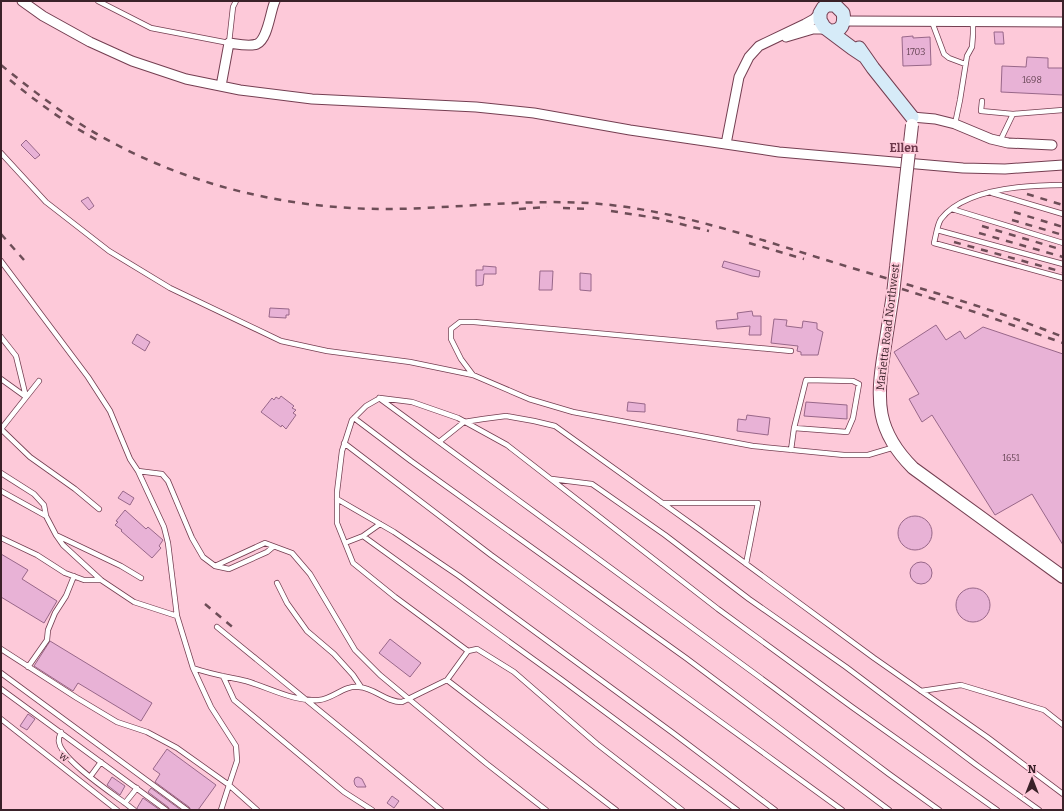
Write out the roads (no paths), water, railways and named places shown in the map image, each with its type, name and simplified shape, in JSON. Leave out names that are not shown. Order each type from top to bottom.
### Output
[{"type":"main road","points":[[827,30],[837,31],[833,8]]},
{"type":"main road","points":[[833,8],[820,20],[827,30],[864,56]]},
{"type":"main road","points":[[833,8],[864,56],[912,121]]},
{"type":"street","points":[[22,1],[43,16],[90,42],[132,61],[186,79],[240,90],[312,99],[476,107],[534,113],[630,130],[779,152],[963,168],[1005,169],[1063,165]]},
{"type":"street","points":[[221,86],[229,43],[256,44],[262,40],[275,1]]},
{"type":"street","points":[[726,144],[739,77],[749,57],[759,46],[833,8],[932,22],[1063,22]]},
{"type":"street","points":[[781,36],[788,37],[813,29],[827,30]]},
{"type":"street","points":[[912,121],[935,119],[955,124],[1008,143],[1052,145]]},
{"type":"street","name":"Marietta Road Northwest","points":[[912,121],[893,294],[879,381],[879,402],[883,422],[895,447],[913,468],[1063,577]]},
{"type":"lane","points":[[98,1],[151,28],[229,43],[233,6],[236,1]]},
{"type":"lane","points":[[932,22],[944,54],[949,58],[965,64]]},
{"type":"lane","points":[[955,124],[965,64],[972,47],[974,34],[973,22]]},
{"type":"lane","points":[[982,101],[981,111],[1013,114],[1063,110]]},
{"type":"lane","points":[[1000,141],[1013,114]]},
{"type":"lane","points":[[1,153],[46,202],[109,251],[170,288],[282,341],[327,351],[410,362],[473,375],[529,398],[573,412],[753,446],[844,455],[868,455],[895,447]]},
{"type":"lane","points":[[1063,185],[1033,185],[1000,189],[955,206],[940,220],[934,243],[1063,278]]},
{"type":"lane","points":[[991,192],[1063,214]]},
{"type":"lane","points":[[952,209],[1063,243]]},
{"type":"lane","points":[[937,230],[1063,264]]},
{"type":"lane","points":[[1,261],[101,395],[110,411],[130,459],[138,471],[164,527],[168,543],[177,616],[193,668],[211,707],[236,746],[237,761],[221,810]]},
{"type":"lane","points":[[473,375],[461,359],[451,339],[451,329],[460,322],[474,322],[791,351]]},
{"type":"lane","points":[[1,336],[16,356],[26,397]]},
{"type":"lane","points":[[1,378],[26,397]]},
{"type":"lane","points":[[791,450],[794,428],[806,380],[853,381],[859,384],[853,418],[847,432],[794,428]]},
{"type":"lane","points":[[39,381],[1,429],[30,457],[75,489],[99,509]]},
{"type":"lane","points":[[379,398],[773,686],[939,810]]},
{"type":"lane","points":[[468,651],[395,597],[353,563],[337,523],[337,499],[344,443],[352,420],[366,406],[379,398],[412,402],[458,418],[508,445],[718,609],[997,810]]},
{"type":"lane","points":[[439,442],[464,422],[506,416],[555,426],[921,691],[987,737],[1063,794]]},
{"type":"lane","points":[[354,418],[411,461],[686,658],[889,810]]},
{"type":"lane","points":[[344,443],[498,560],[842,810]]},
{"type":"lane","points":[[138,471],[162,474],[168,481],[192,538],[203,557],[215,566],[229,569],[267,552],[273,547]]},
{"type":"lane","points":[[1,473],[34,494],[44,505],[46,516],[63,545],[101,580],[134,602],[177,616]]},
{"type":"lane","points":[[551,479],[592,484],[665,535],[749,599],[846,667],[975,764],[1040,810]]},
{"type":"lane","points":[[1,491],[46,516]]},
{"type":"lane","points":[[337,499],[394,532],[459,576],[775,810]]},
{"type":"lane","points":[[662,503],[758,504],[746,564]]},
{"type":"lane","points":[[345,543],[363,536],[380,524]]},
{"type":"lane","points":[[56,535],[121,566],[141,578]]},
{"type":"lane","points":[[363,536],[737,810]]},
{"type":"lane","points":[[1,538],[37,555],[74,576],[84,580],[101,580]]},
{"type":"lane","points":[[215,566],[265,543],[292,553],[310,574],[355,650],[380,676],[487,764],[546,810]]},
{"type":"lane","points":[[28,667],[47,640],[48,630],[55,613],[66,596],[74,576]]},
{"type":"lane","points":[[277,583],[287,603],[307,631],[334,654],[353,675],[361,687]]},
{"type":"lane","points":[[217,627],[441,810]]},
{"type":"lane","points":[[1,649],[117,722],[147,732],[177,748],[229,785],[258,810]]},
{"type":"lane","points":[[193,668],[246,682],[299,699],[319,700],[349,687],[361,687],[394,702],[402,702],[447,680],[468,651],[477,649],[514,672],[597,744],[682,810]]},
{"type":"lane","points":[[1,673],[187,810]]},
{"type":"lane","points":[[223,676],[234,700],[344,792],[372,810]]},
{"type":"lane","points":[[447,680],[616,810]]},
{"type":"lane","points":[[921,691],[961,685],[1044,710],[1063,725]]},
{"type":"lane","points":[[1,689],[166,810]]},
{"type":"lane","name":"w","points":[[1,719],[117,810]]},
{"type":"lane","points":[[61,732],[59,742],[65,754],[90,777],[134,810]]},
{"type":"lane","points":[[90,777],[101,762]]},
{"type":"lane","points":[[125,803],[137,788]]},
{"type":"railway","points":[[1,65],[61,111],[82,125],[118,145],[154,163],[231,189],[271,198],[351,208],[392,209],[556,202],[611,205],[640,209],[726,229],[924,289],[1008,316],[1063,337]]},
{"type":"railway","points":[[10,80],[53,113],[99,141]]},
{"type":"railway","points":[[1027,194],[1063,205]]},
{"type":"railway","points":[[519,209],[547,207]]},
{"type":"railway","points":[[563,208],[591,209]]},
{"type":"railway","points":[[611,211],[656,218],[709,231]]},
{"type":"railway","points":[[1014,212],[1063,227]]},
{"type":"railway","points":[[1012,220],[1063,235]]},
{"type":"railway","points":[[982,226],[1063,250]]},
{"type":"railway","points":[[979,233],[1063,257]]},
{"type":"railway","points":[[1,234],[24,260]]},
{"type":"railway","points":[[954,242],[1063,272]]},
{"type":"railway","points":[[749,243],[804,259]]},
{"type":"railway","points":[[902,289],[981,314],[1063,343]]},
{"type":"railway","points":[[205,604],[236,630]]},
{"type":"district","name":"Ellen","points":[[904,148]]}]
